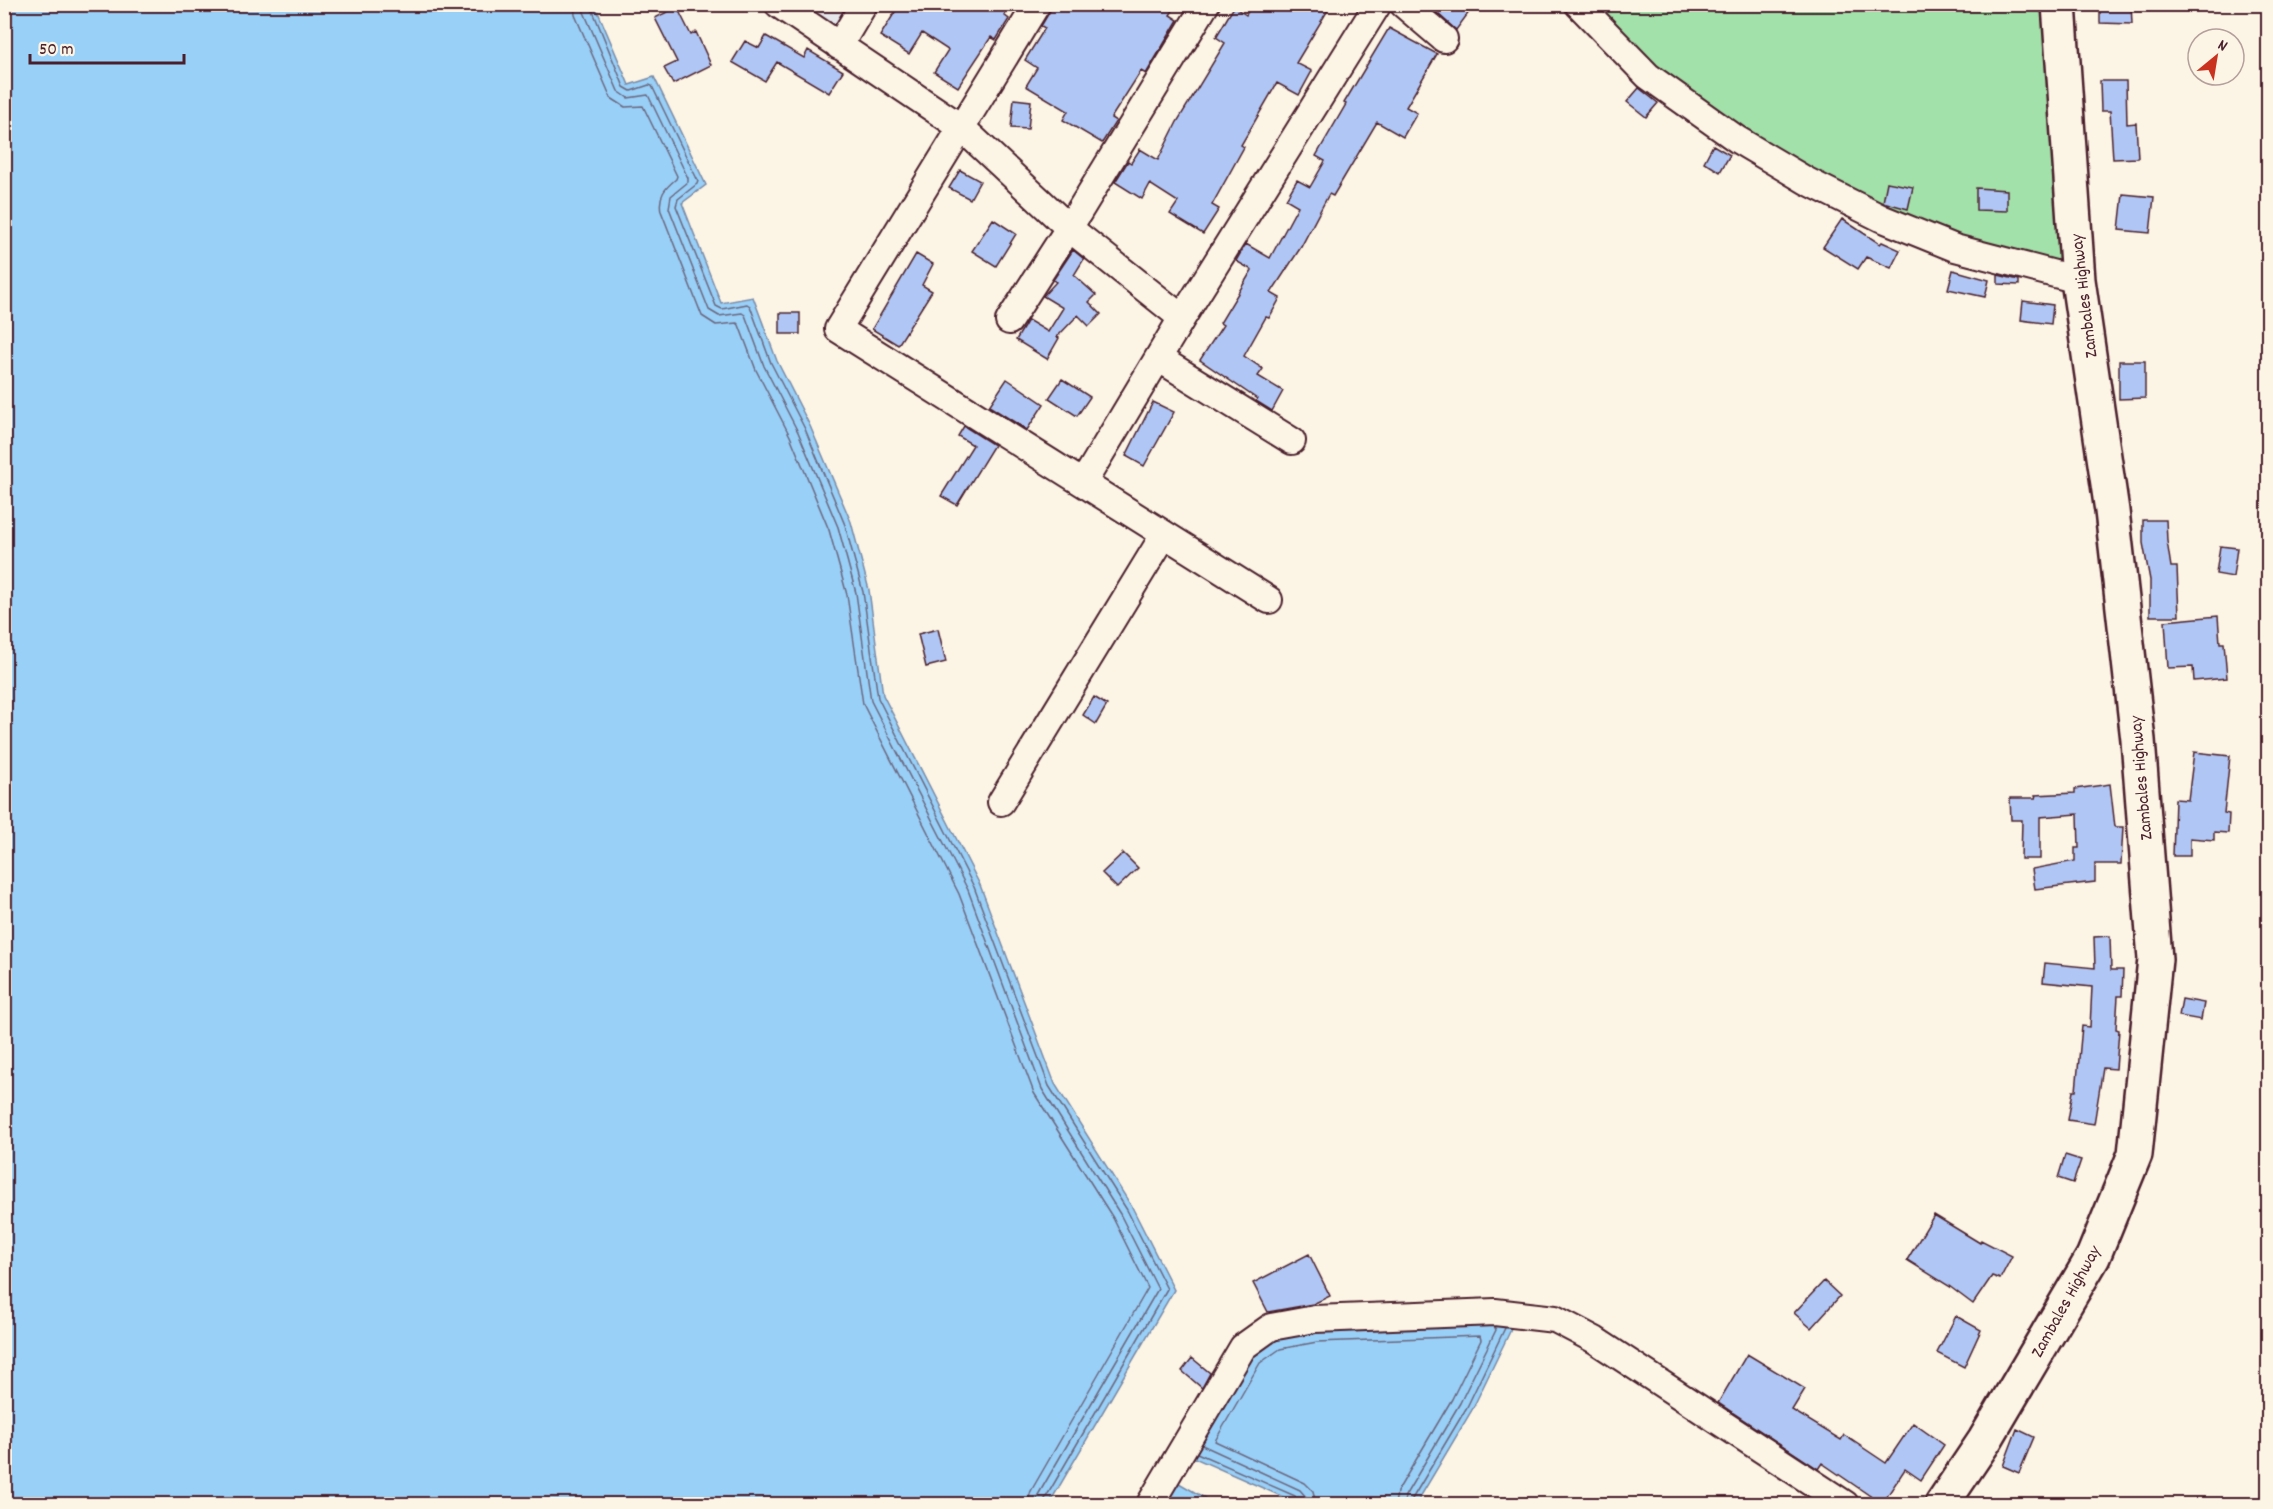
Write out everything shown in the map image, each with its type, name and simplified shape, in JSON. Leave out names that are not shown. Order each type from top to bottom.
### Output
[{"type":"main road","name":"Zambales Highway","points":[[1942,1504],[1984,1440],[2093,1257],[2134,1154],[2155,958],[2138,741],[2114,523],[2078,280],[2059,4]]},
{"type":"street","points":[[778,4],[962,128],[1069,228],[1182,318]]},
{"type":"street","points":[[839,46],[864,4]]},
{"type":"street","points":[[1037,4],[838,329],[1269,600]]},
{"type":"street","points":[[1009,321],[1069,228],[1206,4]]},
{"type":"street","points":[[1083,483],[1182,318],[1378,4]]},
{"type":"street","points":[[1403,4],[1444,39]]},
{"type":"street","points":[[1578,4],[1648,76],[1738,140],[1808,181],[1881,218],[1955,248],[2078,280]]},
{"type":"street","points":[[1158,358],[1292,441]]},
{"type":"street","points":[[1001,802],[1164,535]]},
{"type":"street","points":[[1150,1504],[1243,1347],[1271,1328],[1315,1319],[1494,1312],[1555,1319],[1595,1340],[1845,1504]]},
{"type":"shaded area","points":[[798,5],[858,5],[842,31]]},
{"type":"green space","points":[[1578,5],[2059,5],[2078,280],[1955,248],[1738,140]]},
{"type":"water","points":[[5,4],[595,5],[629,85],[654,77],[706,185],[682,203],[721,303],[753,297],[777,361],[810,426],[851,522],[869,590],[883,695],[980,885],[1055,1084],[1132,1207],[1174,1290],[1049,1504],[5,1504]]},
{"type":"water","points":[[1518,1315],[1472,1410],[1416,1504],[1299,1504],[1181,1452],[1271,1327]]},
{"type":"water","points":[[1167,1476],[1215,1504],[1150,1504]]},
{"type":"building","points":[[900,4],[1011,4],[1004,15],[1009,19],[996,40],[991,37],[958,87],[934,72],[948,50],[922,33],[909,54],[880,36]]},
{"type":"building","points":[[1054,4],[1177,4],[1170,15],[1178,20],[1146,74],[1141,71],[1111,118],[1116,121],[1102,143],[1063,120],[1068,111],[1026,86],[1037,68],[1025,60],[1045,28],[1041,26]]},
{"type":"building","points":[[1252,4],[1319,4],[1328,10],[1296,63],[1312,71],[1299,95],[1277,83],[1241,145],[1244,147],[1212,205],[1219,209],[1203,234],[1170,214],[1178,202],[1150,184],[1142,199],[1115,182],[1128,161],[1131,163],[1140,149],[1158,160],[1177,122],[1225,43],[1216,37],[1229,15],[1234,7],[1246,15]]},
{"type":"building","points":[[1427,4],[1475,4],[1456,30]]},
{"type":"building","points":[[2100,4],[2131,4],[2132,24],[2100,23]]},
{"type":"building","points":[[677,7],[691,35],[696,32],[711,65],[673,84],[664,68],[677,62],[655,18]]},
{"type":"building","points":[[1389,28],[1437,54],[1406,107],[1417,113],[1403,137],[1377,122],[1333,196],[1329,194],[1301,247],[1271,293],[1280,298],[1269,318],[1266,317],[1244,356],[1263,369],[1258,376],[1283,391],[1272,411],[1200,360],[1223,325],[1220,323],[1252,270],[1236,261],[1246,244],[1270,258],[1298,206],[1286,199],[1297,180],[1310,187],[1325,161],[1316,156],[1346,104],[1344,103]]},
{"type":"building","points":[[766,36],[804,58],[808,50],[843,71],[829,93],[777,62],[765,81],[732,62],[745,41],[759,48]]},
{"type":"building","points":[[2100,81],[2126,81],[2127,124],[2136,123],[2138,158],[2113,159],[2110,111],[2101,111]]},
{"type":"building","points":[[1639,88],[1658,103],[1646,117],[1627,102]]},
{"type":"building","points":[[1014,99],[1031,101],[1028,129],[1011,128]]},
{"type":"building","points":[[1713,145],[1730,155],[1720,172],[1704,162]]},
{"type":"building","points":[[960,170],[980,181],[970,199],[949,188]]},
{"type":"building","points":[[1887,182],[1913,187],[1908,209],[1883,202]]},
{"type":"building","points":[[1976,188],[2007,190],[2007,211],[1976,210]]},
{"type":"building","points":[[2123,194],[2154,197],[2150,233],[2119,230]]},
{"type":"building","points":[[993,219],[1016,234],[996,266],[972,251]]},
{"type":"building","points":[[1842,219],[1880,244],[1882,242],[1900,250],[1891,268],[1866,257],[1858,269],[1823,247]]},
{"type":"building","points":[[1073,250],[1084,259],[1074,275],[1096,295],[1089,302],[1101,314],[1089,326],[1078,315],[1057,337],[1059,338],[1047,359],[1016,340],[1028,320],[1048,332],[1063,308],[1043,296],[1056,282],[1053,280]]},
{"type":"building","points":[[916,254],[933,264],[922,285],[932,291],[898,345],[872,329]]},
{"type":"building","points":[[1953,270],[1989,280],[1985,297],[1948,289]]},
{"type":"building","points":[[1998,275],[2019,280],[2019,285],[1998,284]]},
{"type":"building","points":[[2023,301],[2053,305],[2051,324],[2021,320]]},
{"type":"building","points":[[780,313],[800,313],[800,334],[780,334]]},
{"type":"building","points":[[2119,361],[2145,361],[2145,398],[2119,399]]},
{"type":"building","points":[[1007,379],[1044,404],[1027,430],[989,406]]},
{"type":"building","points":[[1062,379],[1090,397],[1077,416],[1049,398]]},
{"type":"building","points":[[1153,402],[1174,412],[1144,466],[1126,456]]},
{"type":"building","points":[[964,426],[994,445],[957,505],[941,496],[973,445],[958,436]]},
{"type":"building","points":[[2143,520],[2166,520],[2171,567],[2177,567],[2179,616],[2150,616],[2150,580],[2143,543]]},
{"type":"building","points":[[2220,546],[2237,548],[2233,577],[2216,574]]},
{"type":"building","points":[[2218,616],[2220,643],[2224,643],[2227,678],[2194,681],[2193,667],[2168,668],[2165,621]]},
{"type":"building","points":[[938,629],[946,662],[926,667],[918,634]]},
{"type":"building","points":[[1094,697],[1107,705],[1096,724],[1083,715]]},
{"type":"building","points":[[2194,752],[2230,756],[2224,813],[2229,814],[2228,833],[2214,832],[2214,840],[2190,838],[2190,856],[2173,856],[2175,799],[2188,800]]},
{"type":"building","points":[[2110,784],[2115,827],[2123,827],[2121,864],[2095,864],[2095,882],[2035,889],[2032,869],[2075,861],[2075,848],[2079,848],[2078,814],[2040,817],[2040,859],[2021,859],[2022,820],[2011,820],[2010,798],[2036,798],[2035,795],[2075,793],[2075,789]]},
{"type":"building","points":[[1123,853],[1138,868],[1117,888],[1102,873]]},
{"type":"building","points":[[2110,936],[2111,970],[2123,970],[2122,996],[2118,996],[2116,1029],[2119,1030],[2116,1069],[2103,1068],[2094,1124],[2068,1120],[2073,1091],[2076,1091],[2082,1026],[2090,1027],[2092,987],[2043,982],[2045,963],[2095,968],[2094,937]]},
{"type":"building","points":[[2182,999],[2204,1003],[2201,1020],[2179,1016]]},
{"type":"building","points":[[2065,1155],[2081,1160],[2073,1183],[2058,1178]]},
{"type":"building","points":[[1934,1215],[1980,1243],[1981,1240],[2012,1256],[2000,1279],[1992,1276],[1973,1304],[1907,1260]]},
{"type":"building","points":[[1309,1254],[1330,1296],[1313,1304],[1268,1312],[1253,1283]]},
{"type":"building","points":[[1824,1281],[1840,1296],[1811,1328],[1794,1313]]},
{"type":"building","points":[[1956,1316],[1981,1330],[1964,1367],[1937,1353]]},
{"type":"building","points":[[1747,1354],[1805,1389],[1792,1410],[1841,1440],[1844,1435],[1886,1463],[1913,1423],[1944,1445],[1921,1480],[1905,1469],[1882,1504],[1822,1463],[1818,1469],[1718,1403]]},
{"type":"building","points":[[1192,1358],[1210,1373],[1202,1388],[1182,1371]]},
{"type":"building","points":[[2017,1429],[2034,1437],[2019,1473],[2003,1466]]}]
